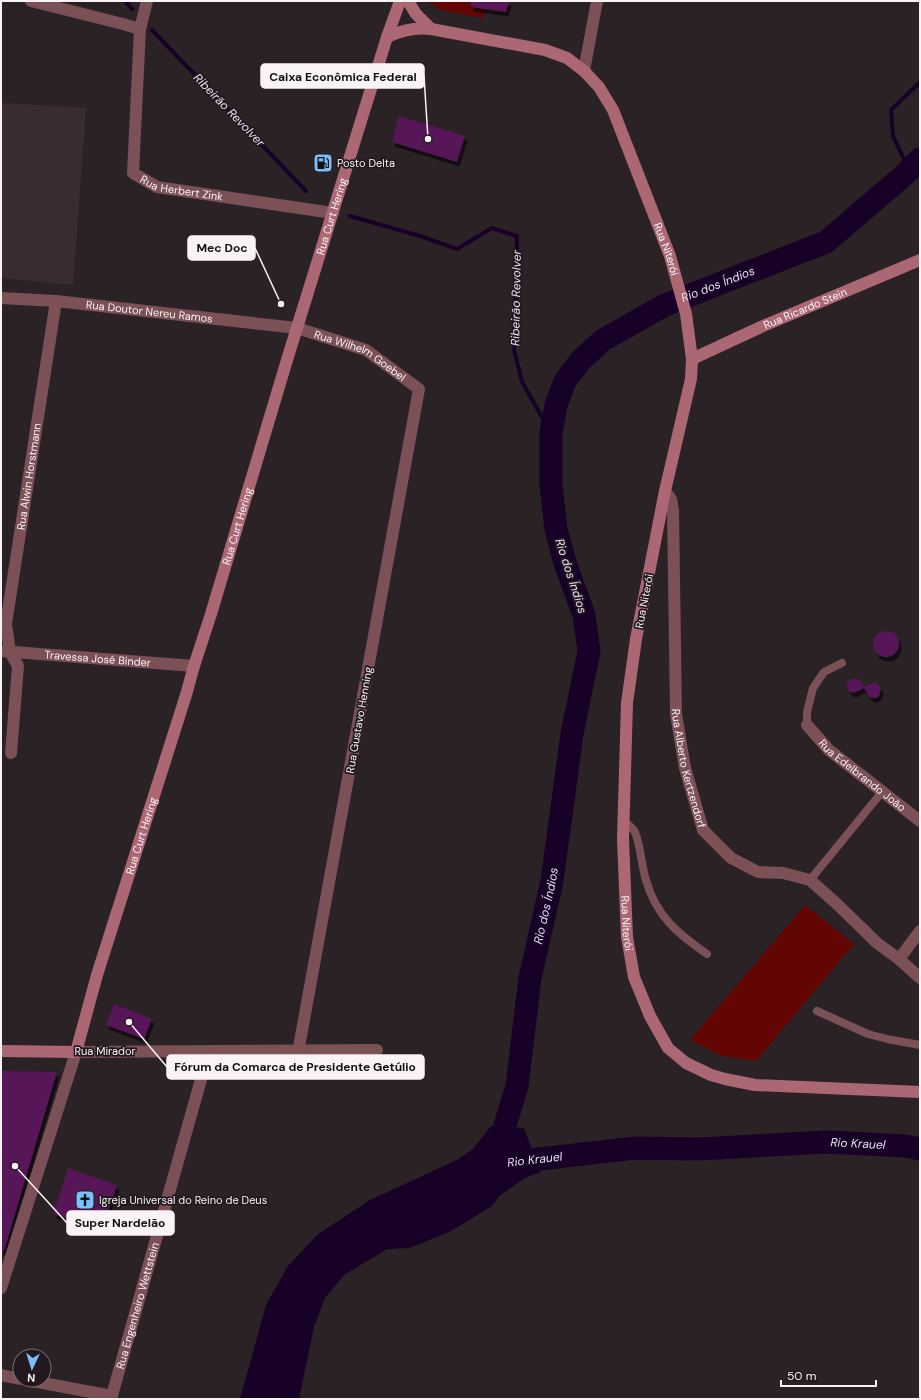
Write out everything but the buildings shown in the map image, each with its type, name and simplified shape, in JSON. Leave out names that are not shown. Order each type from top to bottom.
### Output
[{"type":"main road","name":"Rua Curt Hering","points":[[76,1052],[97,975],[186,695],[297,328],[387,37],[400,1]]},
{"type":"main road","points":[[408,1],[416,14],[431,29]]},
{"type":"main road","name":"Rua Niterói","points":[[387,37],[408,29],[431,29],[545,50],[567,58],[584,72],[599,87],[614,110],[670,256],[686,314],[692,359],[691,379],[665,490],[636,640],[628,695],[626,728],[624,821],[625,908],[631,964],[634,977],[650,1016],[668,1048],[686,1063],[711,1075],[755,1085],[920,1092]]},
{"type":"main road","name":"Rua Ricardo Stein","points":[[692,359],[763,326],[920,260]]},
{"type":"main road","name":"Rua Mirador","points":[[1,1051],[76,1052]]},
{"type":"street","points":[[31,1],[140,29]]},
{"type":"street","name":"Rua Herbert Zink","points":[[147,1],[140,29],[133,173],[157,187],[333,213]]},
{"type":"street","points":[[584,72],[597,1]]},
{"type":"street","name":"Rua Doutor Nereu Ramos","points":[[1,298],[56,301],[297,328]]},
{"type":"street","name":"Rua Alwin Horstmann","points":[[11,753],[18,666],[5,652],[6,624],[56,301]]},
{"type":"street","name":"Rua Wilhelm Goebel","points":[[297,328],[366,350],[419,389]]},
{"type":"street","name":"Rua Gustavo Henning","points":[[297,1051],[299,1047],[419,389]]},
{"type":"street","name":"Rua Alberto Kertzendorf","points":[[665,490],[671,499],[673,510],[676,714],[685,768],[703,830],[731,858],[758,872],[783,873],[810,880],[877,943],[899,958]]},
{"type":"street","name":"Travessa José Binder","points":[[5,652],[194,666]]},
{"type":"street","name":"Rua Edelbrando João","points":[[808,725],[829,750],[920,821]]},
{"type":"street","points":[[920,932],[899,958],[920,978]]},
{"type":"street","name":"Rua Mirador","points":[[76,1052],[377,1050]]},
{"type":"street","name":"Rua Engenheiro Wettstein","points":[[111,1398],[209,1051]]},
{"type":"street","points":[[1,1288],[76,1052]]},
{"type":"street","points":[[1,1375],[12,1377]]},
{"type":"street","points":[[52,1385],[111,1398]]},
{"type":"lane","points":[[808,725],[806,712],[813,688],[824,672],[842,663]]},
{"type":"lane","points":[[810,880],[882,792]]},
{"type":"lane","points":[[624,821],[634,830],[646,880],[654,902],[677,932],[707,954]]},
{"type":"lane","points":[[817,1010],[868,1034],[920,1045]]},
{"type":"shaded area","points":[[427,1],[486,1],[483,18],[441,10]]},
{"type":"shaded area","points":[[1,103],[86,108],[73,285],[1,278]]},
{"type":"shaded area","points":[[805,905],[854,944],[756,1061],[722,1056],[690,1040]]},
{"type":"water","points":[[491,1126],[524,1128],[540,1172],[525,1178],[499,1196],[492,1206],[451,1231],[410,1248],[387,1249],[344,1275],[325,1298],[314,1327],[299,1399],[240,1399],[266,1305],[288,1266],[317,1235],[370,1200],[457,1160],[473,1149]]},
{"type":"waterway","name":"Ribeirão Revolver","points":[[125,1],[132,9]]},
{"type":"waterway","name":"Ribeirão Revolver","points":[[152,30],[306,191]]},
{"type":"waterway","points":[[903,176],[904,159],[893,136],[891,110],[920,82]]},
{"type":"waterway","name":"Rio dos Índios","points":[[495,1158],[517,1086],[530,978],[552,881],[572,734],[589,651],[584,615],[565,563],[556,529],[551,485],[551,433],[556,405],[565,381],[581,360],[603,340],[665,305],[826,242],[903,176],[920,159]]},
{"type":"waterway","name":"Ribeirão Revolver","points":[[350,216],[420,236],[457,249],[492,228],[517,236],[514,350],[522,382],[551,433]]},
{"type":"waterway","name":"Rio Krauel","points":[[505,1163],[635,1148],[700,1149],[827,1142],[905,1146],[920,1149]]},
{"type":"place","name":"Caixa Econômica Federal","points":[[428,139]]},
{"type":"place","name":"Posto Delta","points":[[323,163]]},
{"type":"place","name":"Mec Doc","points":[[281,304]]},
{"type":"place","name":"Fórum da Comarca de Presidente Getúlio","points":[[129,1022]]},
{"type":"place","name":"Super Nardelão","points":[[15,1166]]},
{"type":"place","name":"Igreja Universal do Reino de Deus","points":[[85,1200]]}]
